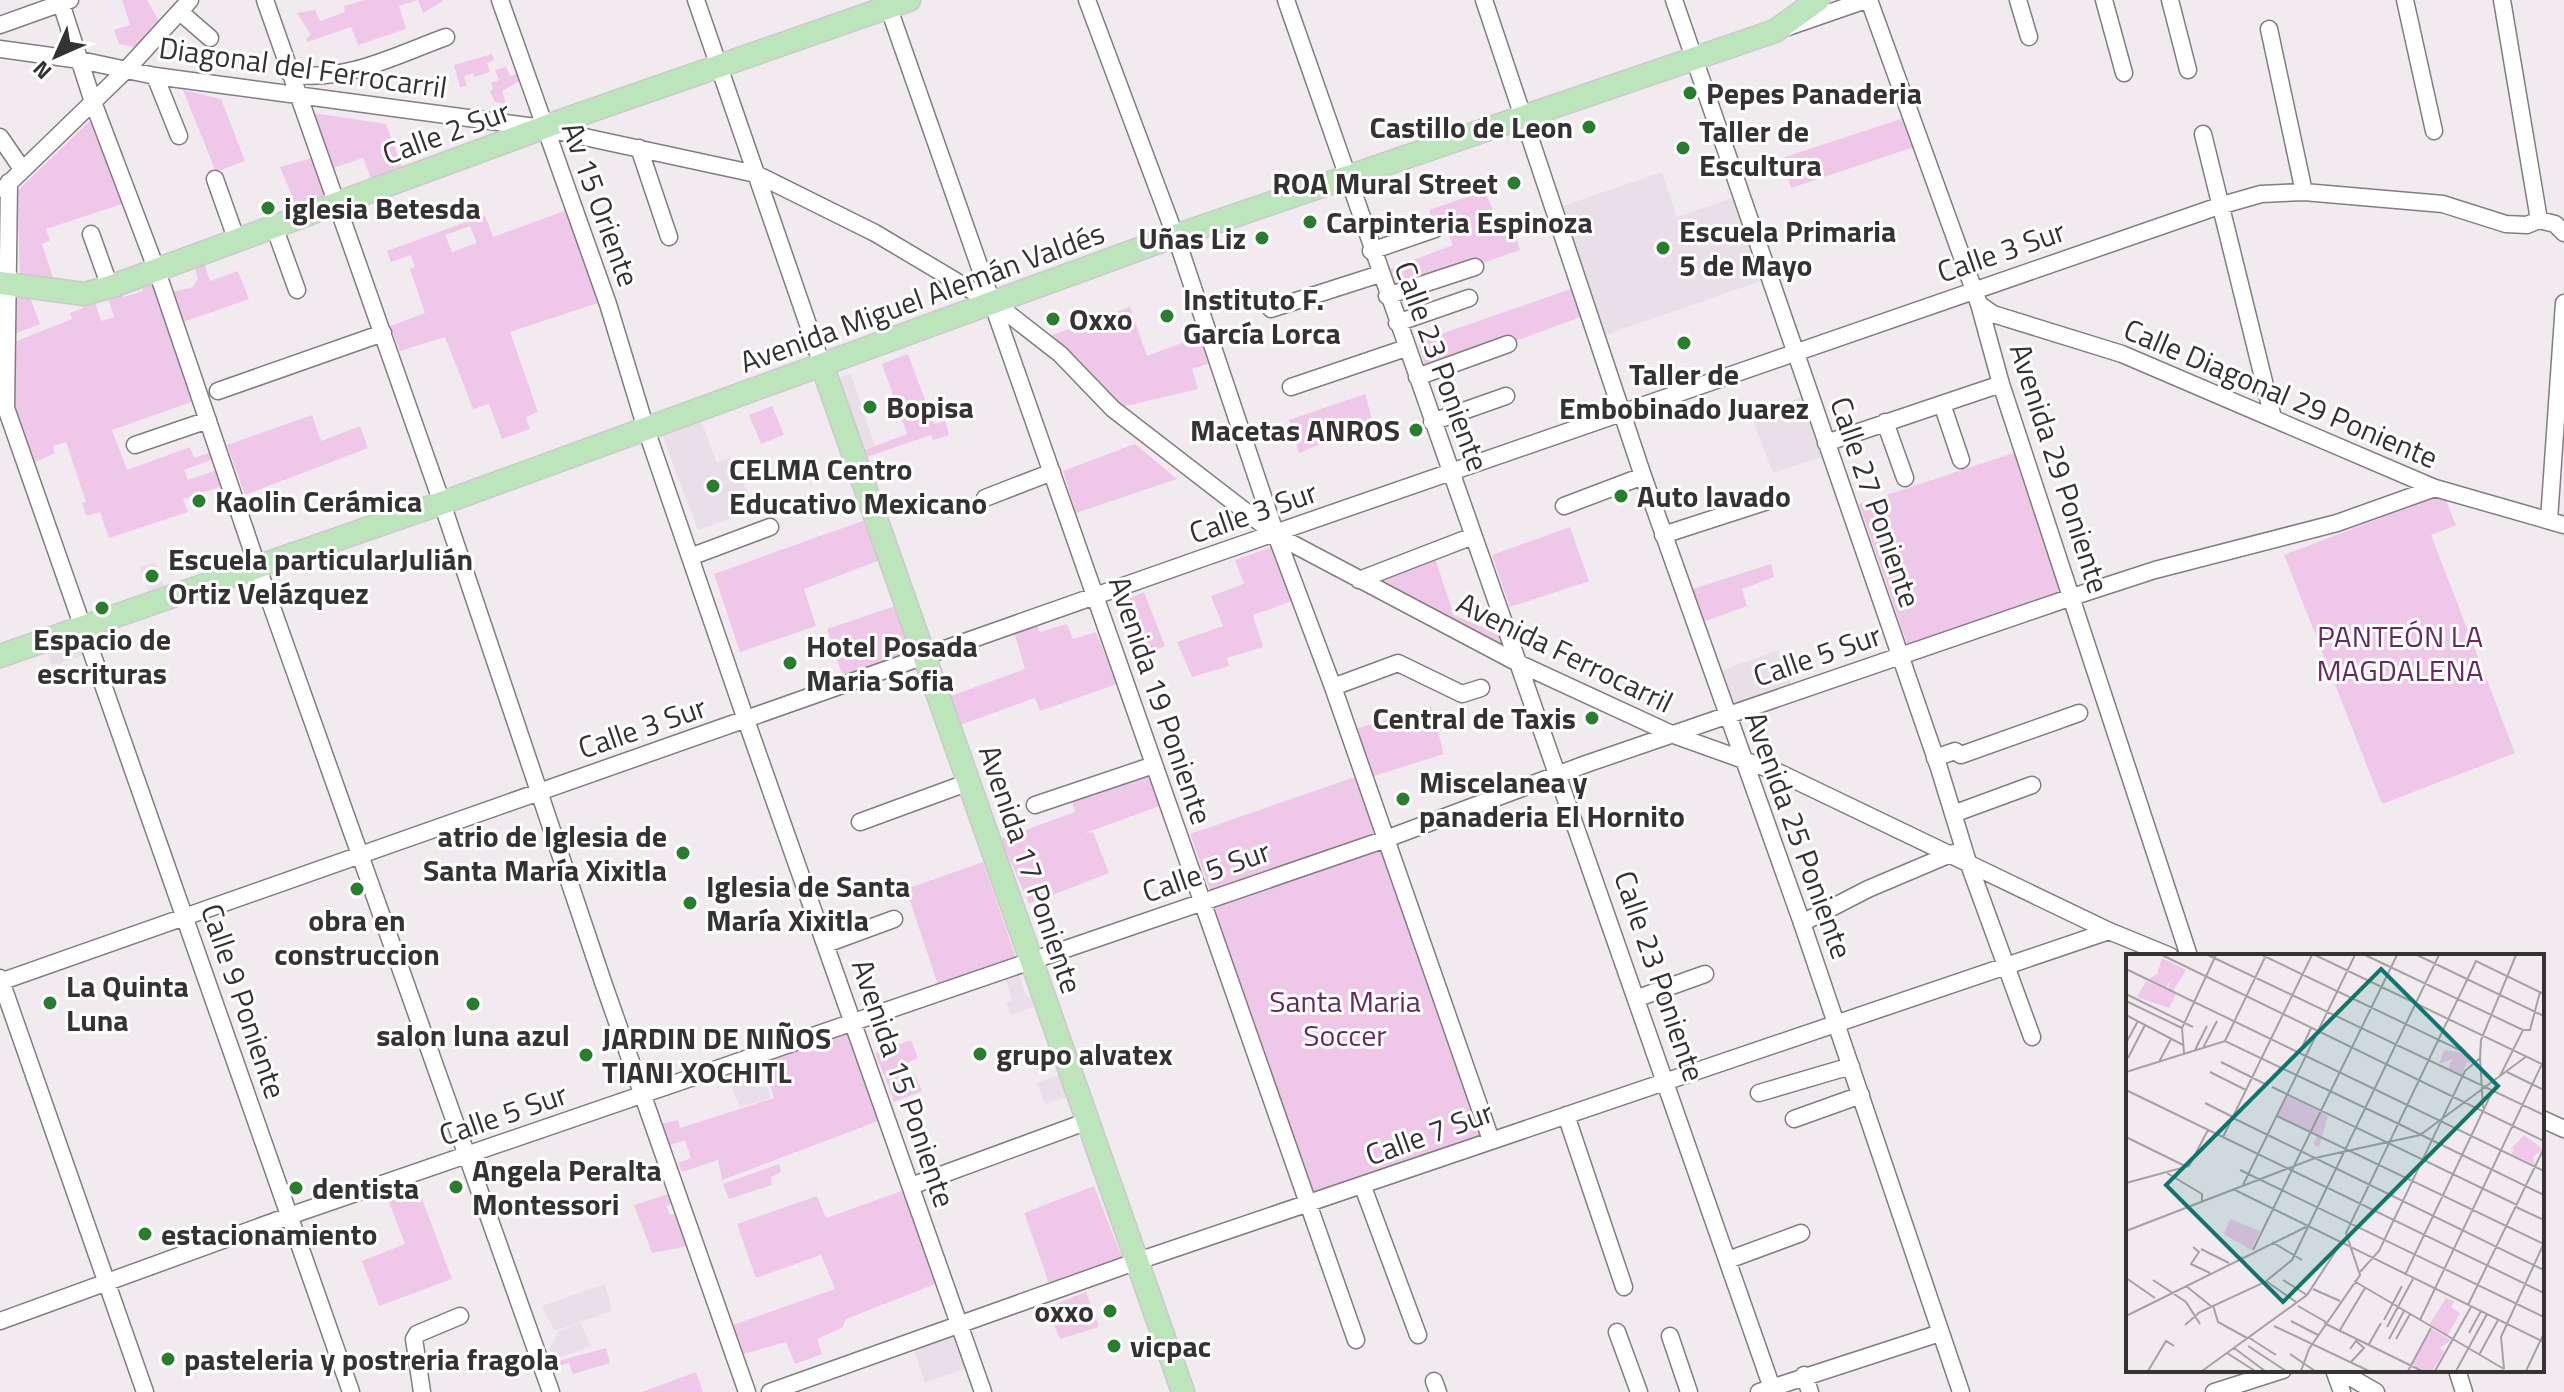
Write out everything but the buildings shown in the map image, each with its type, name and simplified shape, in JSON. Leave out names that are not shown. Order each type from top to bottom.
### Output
[{"type":"main road","points":[[1775,31],[1818,0]]},
{"type":"main road","name":"Calle 2 Sur","points":[[4,284],[84,294],[110,287],[895,2]]},
{"type":"main road","name":"Avenida Miguel Alemán Valdés","points":[[0,656],[442,503],[1175,236],[1775,31]]},
{"type":"main road","name":"Avenida 17 Poniente","points":[[822,365],[1183,1392]]},
{"type":"street","points":[[265,0],[442,503],[747,1392]]},
{"type":"street","name":"Av 15 Oriente","points":[[500,0],[608,304],[646,429]]},
{"type":"street","points":[[696,0],[822,365]]},
{"type":"street","points":[[1087,0],[1175,236],[1276,535],[1333,687],[1491,1140]]},
{"type":"street","name":"Calle 23 Poniente","points":[[1286,0],[1555,775],[1584,844],[1638,998],[1728,1260],[1764,1391]]},
{"type":"street","name":"Avenida 25 Poniente","points":[[1484,0],[1663,535],[1740,758],[1802,923],[1961,1392]]},
{"type":"street","name":"Calle 27 Poniente","points":[[1674,0],[1937,763],[1953,814],[1960,856],[2032,1037]]},
{"type":"street","name":"Avenida Miguel Alemán Valdés","points":[[1775,31],[1867,0]]},
{"type":"street","name":"Avenida 29 Poniente","points":[[1867,0],[1975,298],[2188,954]]},
{"type":"street","points":[[2018,0],[2029,37]]},
{"type":"street","points":[[2104,0],[2124,73]]},
{"type":"street","points":[[2170,0],[2188,70]]},
{"type":"street","points":[[2405,0],[2434,131]]},
{"type":"street","points":[[2502,0],[2539,220],[2555,224],[2564,233]]},
{"type":"street","points":[[0,25],[64,1],[93,102],[157,271],[258,568],[551,1392]]},
{"type":"street","name":"Avenida 19 Poniente","points":[[895,2],[993,304],[1356,1340]]},
{"type":"street","points":[[4,188],[125,70],[185,6],[210,38]]},
{"type":"street","points":[[2269,29],[2304,192]]},
{"type":"street","points":[[290,74],[315,78],[337,76],[446,37]]},
{"type":"street","name":"Diagonal del Ferrocarril","points":[[0,49],[80,60],[155,76],[543,128],[756,174],[875,233],[993,304]]},
{"type":"street","points":[[155,76],[179,136]]},
{"type":"street","points":[[2203,134],[2273,418]]},
{"type":"street","points":[[0,137],[22,169]]},
{"type":"street","points":[[639,148],[669,237]]},
{"type":"street","points":[[215,179],[237,241]]},
{"type":"street","name":"Calle 9 Poniente","points":[[4,188],[6,408],[351,1392]]},
{"type":"street","name":"Calle 3 Sur","points":[[0,981],[924,655],[1276,535],[1449,471],[1795,354],[1975,298],[2219,206],[2261,194],[2304,192],[2443,204],[2506,224],[2527,225],[2539,220]]},
{"type":"street","points":[[275,229],[297,290]]},
{"type":"street","points":[[1371,251],[1435,229]]},
{"type":"street","points":[[91,234],[110,287]]},
{"type":"street","points":[[1387,296],[1475,267]]},
{"type":"street","points":[[1271,309],[1380,274]]},
{"type":"street","points":[[1397,323],[1469,298]]},
{"type":"street","name":"Calle Diagonal 29 Poniente","points":[[1975,298],[1993,314],[2122,354],[2435,488],[2556,523]]},
{"type":"street","points":[[2556,523],[2564,303]]},
{"type":"street","name":"Avenida Ferrocarril","points":[[993,304],[1060,354],[1113,409],[1276,535],[1516,662],[1674,735],[1740,758],[1960,856],[2109,931],[2165,954]]},
{"type":"street","points":[[218,391],[383,333]]},
{"type":"street","points":[[1417,377],[1508,344]]},
{"type":"street","points":[[1291,387],[1406,348]]},
{"type":"street","points":[[1826,443],[2001,384]]},
{"type":"street","points":[[1432,422],[1506,396]]},
{"type":"street","points":[[1942,404],[1961,460]]},
{"type":"street","points":[[135,445],[208,420]]},
{"type":"street","points":[[1885,422],[1905,478]]},
{"type":"street","name":"Avenida 15 Poniente","points":[[646,429],[981,1386]]},
{"type":"street","points":[[985,498],[1052,472]]},
{"type":"street","points":[[1564,506],[1643,476]]},
{"type":"street","name":"Calle 5 Sur","points":[[0,1321],[289,1216],[1386,839],[1555,775],[2072,597],[2155,570],[2337,523],[2435,488]]},
{"type":"street","points":[[1663,535],[1768,501]]},
{"type":"street","points":[[690,557],[770,527]]},
{"type":"street","points":[[1359,580],[1473,536]]},
{"type":"street","points":[[1333,687],[1398,663],[1462,694],[1481,688]]},
{"type":"street","points":[[1937,763],[1958,761],[1961,755],[2079,713]]},
{"type":"street","points":[[1035,805],[1154,765]]},
{"type":"street","points":[[860,822],[969,782]]},
{"type":"street","points":[[1953,814],[2032,785]]},
{"type":"street","points":[[1802,923],[1868,889],[1960,856]]},
{"type":"street","points":[[826,944],[894,919]]},
{"type":"street","name":"Calle 7 Sur","points":[[770,1392],[1137,1261],[1363,1187],[1835,1021],[2109,931]]},
{"type":"street","points":[[1638,998],[1705,974]]},
{"type":"street","points":[[0,981],[145,1392]]},
{"type":"street","points":[[1759,1093],[1851,1066]]},
{"type":"street","points":[[1794,1119],[1861,1095]]},
{"type":"street","points":[[1566,1115],[1624,1287]]},
{"type":"street","points":[[2544,1120],[2564,1129]]},
{"type":"street","points":[[911,1186],[1088,1121]]},
{"type":"street","points":[[1363,1187],[1418,1335]]},
{"type":"street","points":[[1728,1260],[1801,1233]]},
{"type":"street","points":[[422,1392],[414,1339],[417,1334],[460,1316]]},
{"type":"street","points":[[1617,1332],[1639,1392]]},
{"type":"street","points":[[1764,1391],[1804,1375],[1940,1333]]},
{"type":"street","points":[[1670,1336],[1689,1392]]},
{"type":"street","points":[[2214,1392],[2277,1372]]},
{"type":"street","points":[[2337,1372],[2342,1392]]},
{"type":"street","points":[[2340,1372],[2376,1392]]},
{"type":"street","points":[[2458,1372],[2464,1392]]},
{"type":"street","points":[[1804,1375],[1810,1392]]},
{"type":"street","points":[[964,1392],[981,1386]]},
{"type":"shaded area","name":"Escuela Primaria 5 de Mayo","points":[[1662,172],[1677,217],[1741,195],[1769,278],[1597,338],[1554,209]]},
{"type":"shaded area","points":[[851,374],[875,446],[859,452],[833,380]]},
{"type":"shaded area","points":[[1808,395],[1830,454],[1773,473],[1751,415]]},
{"type":"shaded area","name":"CELMA Centro Educativo Mexicano","points":[[701,420],[717,463],[734,457],[754,509],[698,530],[662,435]]},
{"type":"shaded area","name":"Escuela particularJulián Ortiz Velázquez","points":[[155,562],[166,591],[150,596],[140,567]]},
{"type":"shaded area","points":[[80,637],[86,654],[52,666],[46,649]]},
{"type":"shaded area","points":[[1778,650],[1794,693],[1727,716],[1712,674]]},
{"type":"shaded area","points":[[1019,973],[1026,996],[1032,995],[1036,1006],[1011,1015],[1006,1003],[1012,1000],[1005,977]]},
{"type":"shaded area","points":[[743,1065],[752,1087],[767,1087],[771,1098],[740,1107],[726,1073]]},
{"type":"shaded area","points":[[1059,1075],[1067,1097],[1045,1104],[1037,1083]]},
{"type":"shaded area","points":[[605,1284],[612,1311],[555,1331],[542,1306]]},
{"type":"shaded area","points":[[581,1323],[591,1346],[553,1360],[549,1350],[558,1332]]},
{"type":"shaded area","points":[[957,1336],[968,1367],[925,1383],[914,1350]]},
{"type":"green space","points":[[122,0],[147,0],[162,26],[139,48],[119,44],[114,30],[130,25]]},
{"type":"green space","points":[[364,0],[418,0],[399,6],[406,29],[358,45],[351,27],[308,42],[306,38],[311,35],[297,13],[315,10],[320,21],[345,12],[344,6]]},
{"type":"green space","points":[[418,0],[442,0],[443,1],[423,13]]},
{"type":"green space","points":[[492,54],[494,60],[487,63],[490,72],[474,77],[473,73],[464,76],[467,86],[460,87],[454,65]]},
{"type":"green space","points":[[506,67],[510,76],[521,72],[523,79],[502,91],[506,104],[495,102],[490,91],[493,89],[491,83],[499,80],[495,70]]},
{"type":"green space","points":[[183,90],[221,99],[245,161],[216,172]]},
{"type":"green space","points":[[314,113],[386,124],[405,175],[374,186],[363,158],[333,168]]},
{"type":"green space","points":[[1910,116],[1920,145],[1791,188],[1782,158]]},
{"type":"green space","points":[[92,119],[125,203],[46,229],[50,241],[42,244],[55,284],[20,276],[17,191]]},
{"type":"green space","points":[[315,157],[330,202],[299,213],[280,167]]},
{"type":"green space","points":[[1485,191],[1501,229],[1512,225],[1520,250],[1400,292],[1390,269],[1453,245],[1446,228],[1435,229],[1429,210]]},
{"type":"green space","points":[[567,210],[598,303],[510,332],[538,412],[526,417],[530,429],[502,439],[489,404],[473,409],[445,337],[400,351],[390,326],[425,313],[410,269],[415,267],[411,255],[391,262],[387,251],[485,215],[493,237]],"holes":[[[470,226],[477,243],[452,252],[445,235]]]},
{"type":"green space","points":[[204,263],[210,281],[238,271],[249,299],[183,322],[172,292],[193,287],[198,278],[194,267]]},
{"type":"green space","points":[[153,281],[197,400],[112,430],[127,470],[190,447],[194,458],[214,451],[217,458],[184,470],[188,480],[220,469],[226,485],[183,499],[188,512],[109,538],[100,512],[86,516],[82,503],[86,502],[66,442],[53,446],[55,453],[33,463],[11,400],[14,342],[72,319],[70,313],[83,308],[80,300],[94,299],[101,321],[114,317],[107,295],[121,291],[124,297],[143,291],[142,285]]},
{"type":"green space","points":[[1579,286],[1589,314],[1427,373],[1418,342]]},
{"type":"green space","points":[[29,295],[40,324],[14,334],[15,296]]},
{"type":"green space","points":[[1130,307],[1147,356],[1208,333],[1217,361],[1192,369],[1198,389],[1113,409],[1042,339]]},
{"type":"green space","points":[[908,354],[934,424],[945,421],[949,435],[933,440],[931,435],[864,458],[862,451],[907,434],[882,364]]},
{"type":"green space","points":[[1365,394],[1373,422],[1299,453],[1289,420]]},
{"type":"green space","points":[[772,406],[784,435],[761,444],[749,415]]},
{"type":"green space","points":[[312,415],[321,441],[360,426],[368,448],[245,495],[227,445]]},
{"type":"green space","points":[[1135,444],[1177,479],[1076,513],[1063,471]]},
{"type":"green space","points":[[2023,450],[2070,593],[1908,647],[1859,504]]},
{"type":"green space","name":"PANTEÓN LA MAGDALENA","points":[[2443,494],[2456,525],[2431,535],[2515,753],[2382,804],[2284,555]]},
{"type":"green space","points":[[868,519],[880,560],[804,589],[816,626],[740,652],[714,574]]},
{"type":"green space","points":[[1570,527],[1589,581],[1510,607],[1492,555]]},
{"type":"green space","points":[[1272,547],[1292,601],[1253,615],[1263,647],[1227,658],[1229,666],[1192,677],[1177,642],[1223,626],[1211,596],[1244,584],[1235,560]]},
{"type":"green space","points":[[1433,552],[1454,615],[1508,638],[1516,662],[1359,580]]},
{"type":"green space","points":[[1771,564],[1774,577],[1742,589],[1747,606],[1695,625],[1683,592]]},
{"type":"green space","points":[[1144,592],[1165,646],[1149,652],[1130,598]]},
{"type":"green space","points":[[898,605],[915,653],[843,678],[827,629]]},
{"type":"green space","points":[[1067,624],[1073,639],[1096,632],[1117,684],[1040,711],[1035,698],[957,726],[948,697],[1025,669],[1014,632],[1037,626],[1040,632]]},
{"type":"green space","points":[[1431,707],[1444,754],[1365,779],[1348,731]]},
{"type":"green space","points":[[1147,769],[1160,806],[1085,833],[1093,832],[1109,873],[1029,904],[1001,839],[1075,812],[1070,795]]},
{"type":"green space","points":[[1355,777],[1376,837],[1211,893],[1190,834]]},
{"type":"green space","name":"Santa Maria Soccer","points":[[1386,839],[1491,1140],[1307,1206],[1201,903]]},
{"type":"green space","points":[[983,862],[1017,961],[938,985],[906,889]]},
{"type":"green space","points":[[849,1032],[881,1120],[722,1180],[718,1160],[682,1172],[678,1163],[691,1158],[685,1140],[670,1145],[661,1124],[678,1120],[680,1128],[774,1098],[762,1060]]},
{"type":"green space","points":[[911,1040],[918,1058],[897,1068],[900,1077],[914,1073],[922,1091],[894,1102],[885,1077],[893,1073],[884,1076],[875,1053]]},
{"type":"green space","points":[[779,1164],[781,1172],[771,1177],[772,1185],[729,1199],[723,1184]]},
{"type":"green space","points":[[416,1183],[452,1279],[379,1306],[362,1261],[405,1244],[385,1192]]},
{"type":"green space","points":[[1094,1186],[1124,1263],[1051,1289],[1024,1213]]},
{"type":"green space","points":[[910,1188],[938,1283],[846,1319],[842,1328],[817,1339],[822,1354],[795,1364],[786,1342],[744,1354],[730,1326],[835,1289],[821,1255],[756,1278],[737,1224],[817,1196],[826,1218]]},
{"type":"green space","points":[[671,1193],[674,1203],[666,1206],[670,1215],[678,1213],[688,1246],[652,1253],[634,1205]]},
{"type":"green space","points":[[1086,1292],[1099,1327],[1060,1339],[1046,1308]]},
{"type":"green space","points":[[606,1348],[610,1363],[573,1374],[569,1363],[557,1366],[555,1362]]},
{"type":"green space","points":[[696,1372],[703,1392],[642,1392]]},
{"type":"place","name":"Pepes Panaderia","points":[[1690,93]]},
{"type":"place","name":"Castillo de Leon","points":[[1589,127]]},
{"type":"place","name":"Taller de Escultura","points":[[1683,148]]},
{"type":"place","name":"ROA Mural Street","points":[[1514,183]]},
{"type":"place","name":"iglesia Betesda","points":[[268,208]]},
{"type":"place","name":"Carpinteria Espinoza","points":[[1310,222]]},
{"type":"place","name":"Uñas Liz","points":[[1262,238]]},
{"type":"place","name":"Escuela Primaria 5 de Mayo","points":[[1663,248]]},
{"type":"place","name":"Instituto F. García Lorca","points":[[1167,316]]},
{"type":"place","name":"Oxxo","points":[[1053,319]]},
{"type":"place","name":"Taller de Embobinado Juarez","points":[[1684,343]]},
{"type":"place","name":"Bopisa","points":[[870,407]]},
{"type":"place","name":"Macetas ANROS","points":[[1416,430]]},
{"type":"place","name":"CELMA Centro Educativo Mexicano","points":[[713,486]]},
{"type":"place","name":"Auto lavado","points":[[1621,496]]},
{"type":"place","name":"Kaolin Cerámica","points":[[199,501]]},
{"type":"place","name":"Escuela particularJulián Ortiz Velázquez","points":[[152,576]]},
{"type":"place","name":"Espacio de escrituras","points":[[102,608]]},
{"type":"place","name":"Hotel Posada Maria Sofia","points":[[790,663]]},
{"type":"place","name":"Central de Taxis","points":[[1592,718]]},
{"type":"place","name":"Miscelanea y panaderia El Hornito","points":[[1403,799]]},
{"type":"place","name":"atrio de Iglesia de Santa María Xixitla","points":[[683,853]]},
{"type":"place","name":"obra en construccion","points":[[357,889]]},
{"type":"place","name":"Iglesia de Santa María Xixitla","points":[[690,903]]},
{"type":"place","name":"La Quinta Luna","points":[[50,1003]]},
{"type":"place","name":"salon luna azul","points":[[473,1004]]},
{"type":"place","name":"grupo alvatex","points":[[980,1054]]},
{"type":"place","name":"JARDIN DE NIÑOS TIANI XOCHITL","points":[[586,1055]]},
{"type":"place","name":"Angela Peralta Montessori","points":[[456,1187]]},
{"type":"place","name":"dentista","points":[[296,1188]]},
{"type":"place","name":"estacionamiento","points":[[145,1234]]},
{"type":"place","name":"oxxo","points":[[1110,1311]]},
{"type":"place","name":"vicpac","points":[[1114,1346]]},
{"type":"place","name":"pasteleria y postreria fragola","points":[[168,1359]]}]
